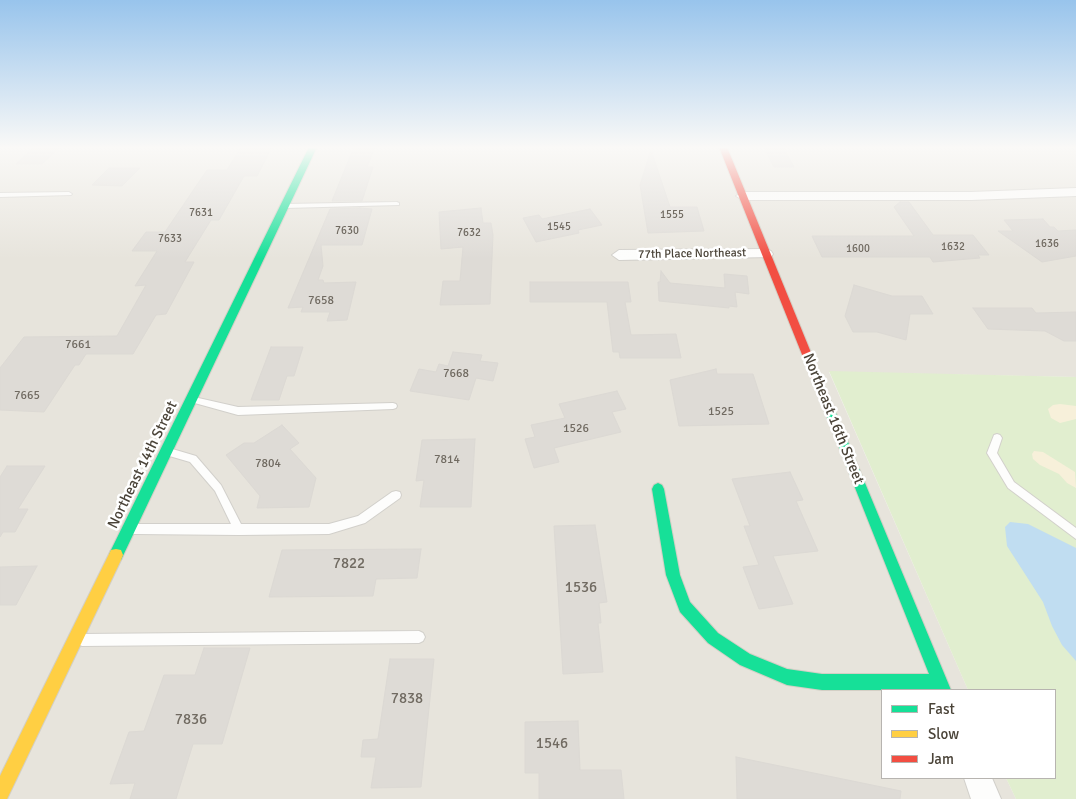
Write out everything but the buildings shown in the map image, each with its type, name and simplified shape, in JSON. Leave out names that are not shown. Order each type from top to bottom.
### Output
[{"type":"street","name":"Northeast 14th Street","points":[[0,795],[294,184]]},
{"type":"street","name":"Northeast 16th Street","points":[[737,184],[941,686]]},
{"type":"street","points":[[742,196],[1025,196],[1076,192]]},
{"type":"street","name":"77th Place Northeast","points":[[619,255],[766,254]]},
{"type":"street","points":[[658,489],[673,575],[686,607],[713,638],[746,660],[787,677],[822,682],[941,686]]},
{"type":"street","points":[[978,779],[986,799]]},
{"type":"lane","points":[[0,196],[69,194]]},
{"type":"lane","points":[[284,206],[397,204]]},
{"type":"lane","points":[[191,399],[238,411],[393,406]]},
{"type":"lane","points":[[997,438],[992,453],[1011,485],[1076,534]]},
{"type":"lane","points":[[166,451],[193,459],[218,488],[239,530]]},
{"type":"lane","points":[[128,529],[329,529],[361,520],[396,495]]},
{"type":"lane","points":[[75,640],[419,637]]},
{"type":"shaded area","points":[[0,184],[1076,184],[1076,377],[829,372],[968,689],[881,689],[881,779],[1006,779],[1016,799],[0,799]]},
{"type":"green space","points":[[829,371],[1076,377],[1076,799],[1016,799],[1006,779],[1056,779],[1056,689],[968,689]]},
{"type":"sand","points":[[1053,405],[1076,406],[1076,419],[1060,423],[1051,418],[1048,409]]},
{"type":"sand","points":[[1034,451],[1043,452],[1075,472],[1076,488],[1067,483],[1059,474],[1040,465],[1033,459],[1032,454]]},
{"type":"water","points":[[1010,522],[1028,524],[1076,548],[1076,661],[1062,645],[1043,602],[1007,546],[1005,527]]},
{"type":"traffic: fast","points":[[116,555],[295,184]]},
{"type":"traffic: fast","points":[[818,382],[943,689]]},
{"type":"traffic: fast","points":[[658,489],[673,575],[685,607],[713,638],[745,660],[787,677],[822,682],[939,682]]},
{"type":"traffic: slow","points":[[0,795],[116,555]]},
{"type":"traffic: jam","points":[[738,184],[818,382]]}]
